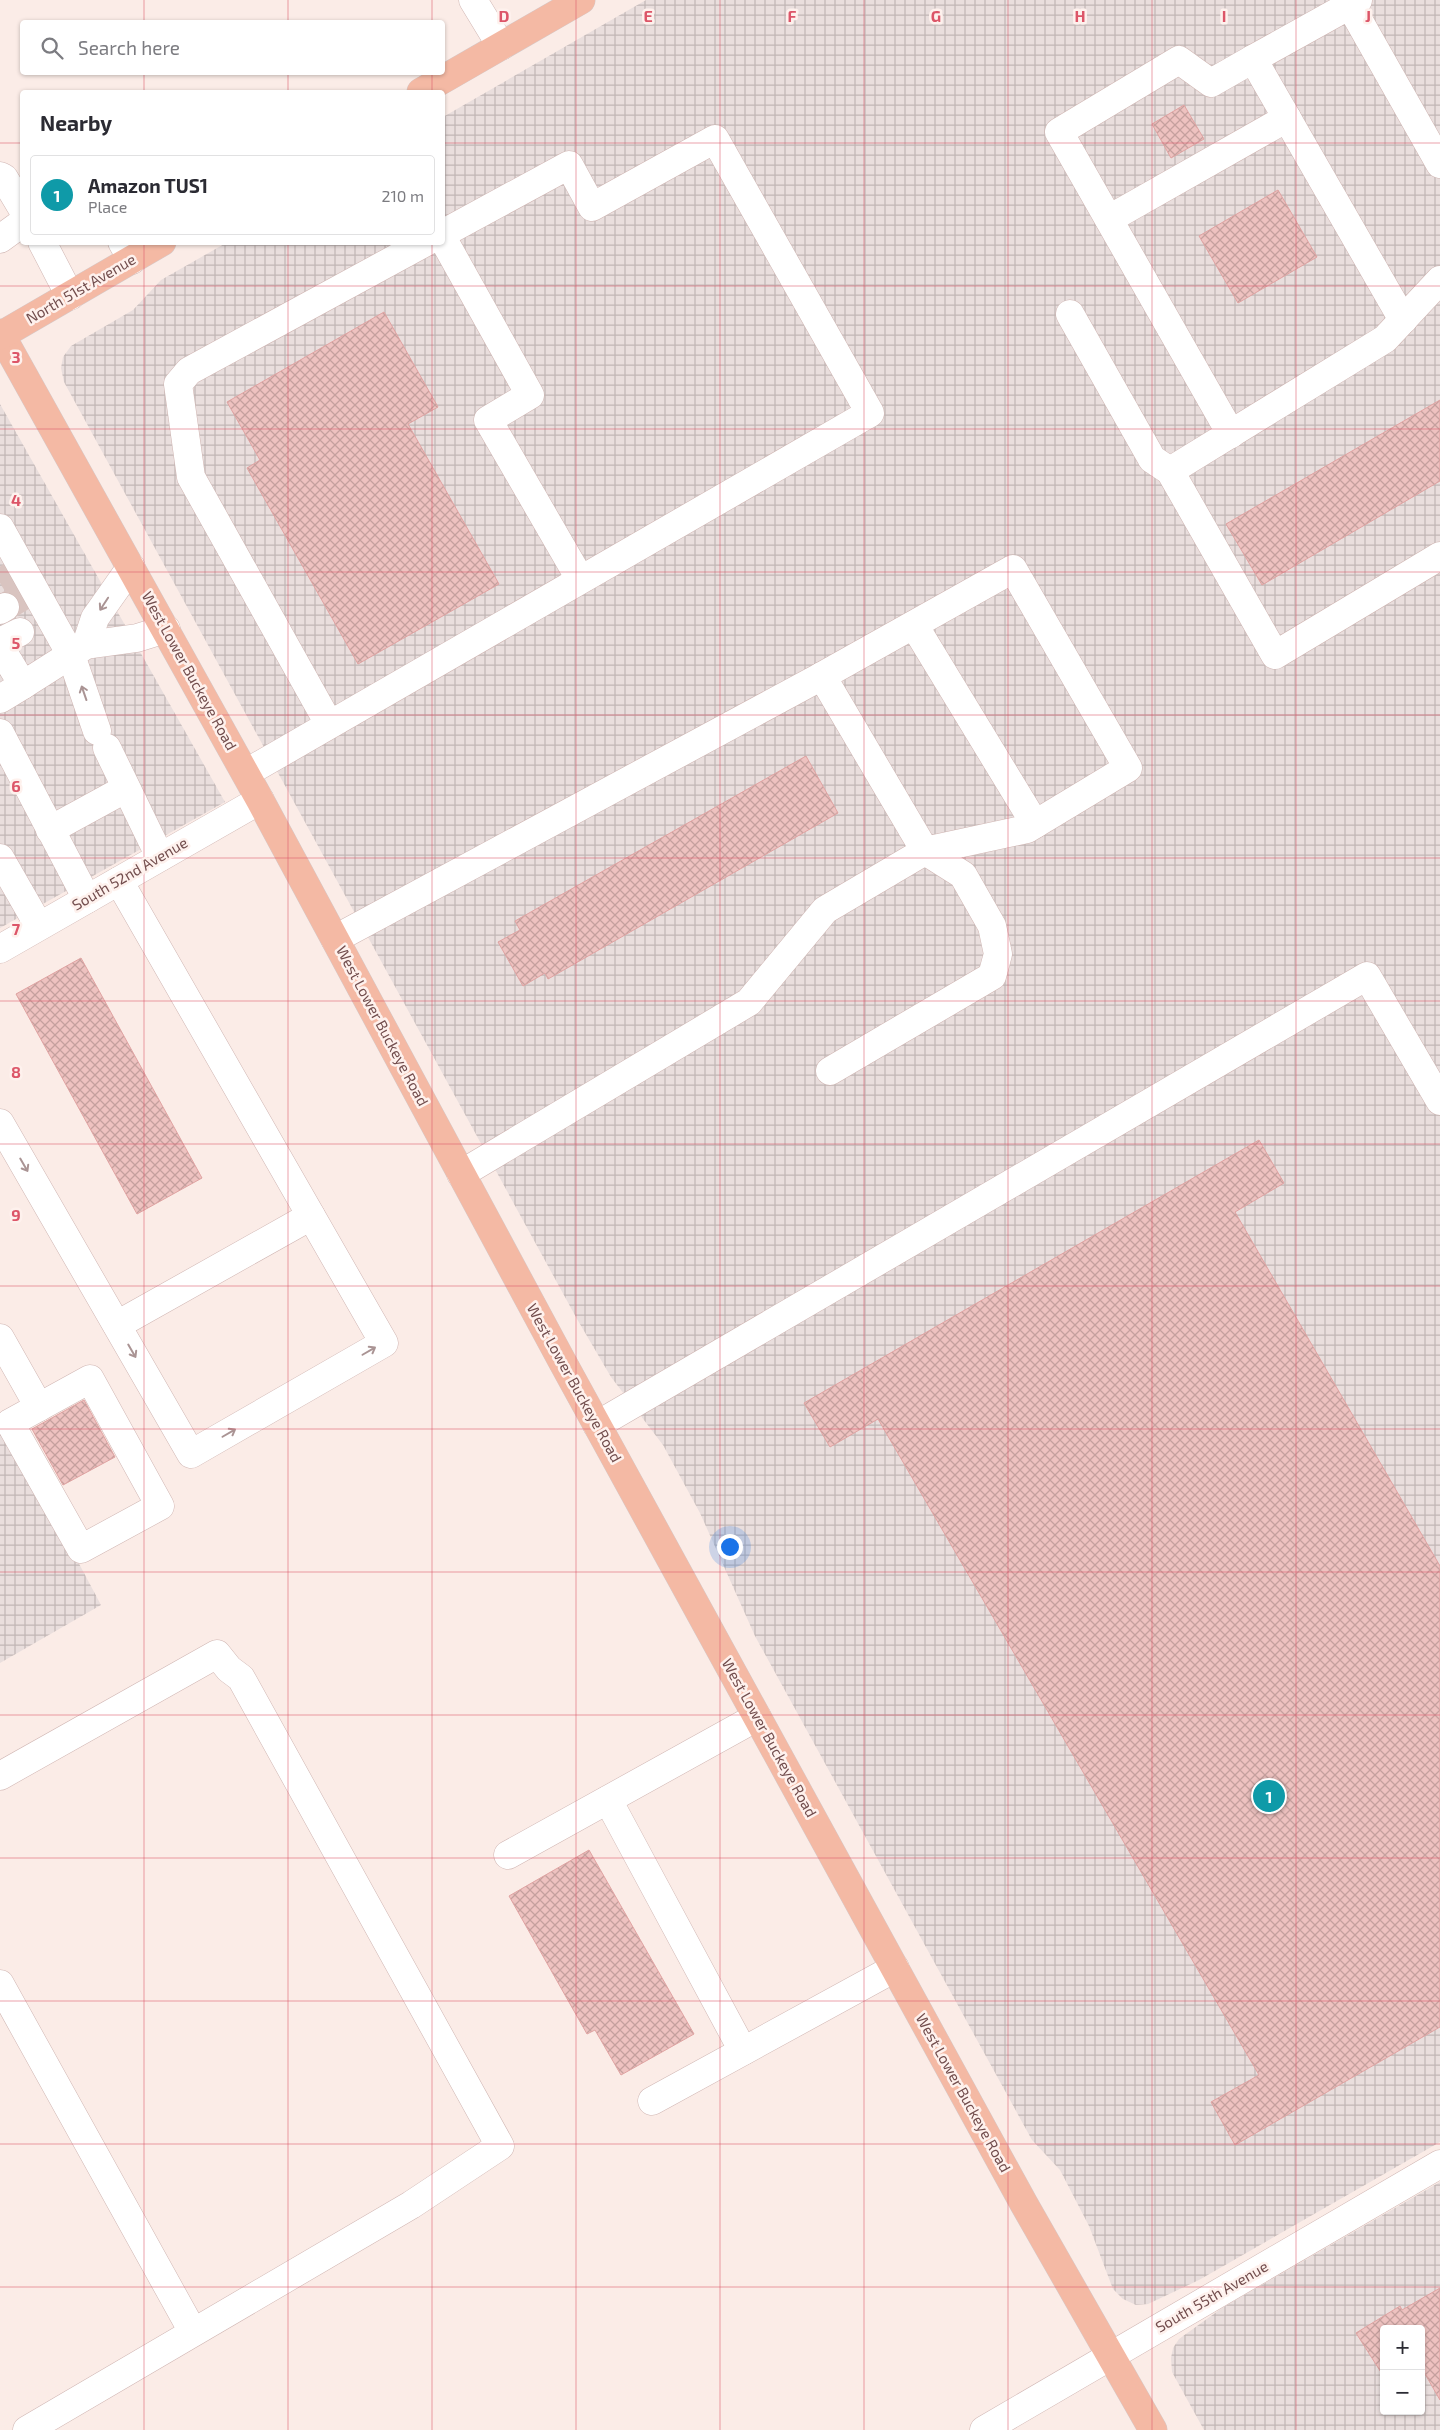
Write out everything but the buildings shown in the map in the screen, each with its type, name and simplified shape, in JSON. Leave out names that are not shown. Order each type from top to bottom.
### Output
[{"type":"main road","points":[[424,90],[581,0]]},
{"type":"main road","name":"North 51st Avenue","points":[[0,335],[70,296],[127,251],[150,245]]},
{"type":"main road","name":"West Lower Buckeye Road","points":[[0,335],[246,773],[597,1425],[1024,2204],[1112,2355],[1153,2430]]},
{"type":"street","points":[[473,0],[501,46]]},
{"type":"street","points":[[1231,434],[1059,132],[1179,60],[1211,83],[1354,2],[1440,164]]},
{"type":"street","points":[[1253,59],[1403,320]]},
{"type":"street","points":[[1109,219],[1287,118]]},
{"type":"street","points":[[246,773],[870,413],[715,139],[592,207],[569,165],[445,233]]},
{"type":"street","points":[[0,176],[4,178],[20,205]]},
{"type":"street","points":[[0,239],[20,224]]},
{"type":"street","points":[[445,240],[530,395],[488,420],[580,579]]},
{"type":"street","points":[[44,245],[70,296]]},
{"type":"street","points":[[329,724],[191,477],[178,384],[189,371],[420,245]]},
{"type":"street","points":[[1170,471],[1385,339],[1440,280]]},
{"type":"street","points":[[1070,314],[1152,459],[1170,471],[1276,655],[1440,556]]},
{"type":"street","points":[[131,567],[95,618],[78,650],[102,739],[160,857]]},
{"type":"street","points":[[335,939],[822,676],[1013,568],[1128,768],[1027,829],[925,851],[824,910],[749,1002],[461,1174]]},
{"type":"street","points":[[11,692],[22,631],[13,575]]},
{"type":"street","points":[[914,624],[1035,824]]},
{"type":"street","points":[[11,692],[78,650],[137,638],[166,629]]},
{"type":"street","points":[[22,631],[78,650]]},
{"type":"street","points":[[822,676],[925,851],[963,875],[992,926],[998,954],[992,976],[830,1071]]},
{"type":"street","points":[[0,733],[87,899]]},
{"type":"street","points":[[50,830],[125,789]]},
{"type":"street","name":"South 52nd Avenue","points":[[0,949],[260,800]]},
{"type":"street","points":[[0,858],[39,926]]},
{"type":"street","points":[[0,1123],[191,1454],[384,1343],[119,880]]},
{"type":"street","points":[[597,1425],[1367,976],[1440,1102]]},
{"type":"street","points":[[117,1325],[311,1216]]},
{"type":"street","points":[[0,1338],[39,1407]]},
{"type":"street","points":[[90,1379],[160,1506],[81,1549],[10,1423],[39,1407],[90,1379]]},
{"type":"street","points":[[0,1776],[216,1654],[229,1669],[242,1678],[500,2146],[411,2205],[27,2430]]},
{"type":"street","points":[[508,1855],[757,1717]]},
{"type":"street","points":[[608,1800],[743,2051]]},
{"type":"street","points":[[652,2101],[895,1968]]},
{"type":"street","points":[[0,1984],[193,2332]]},
{"type":"street","name":"South 55th Avenue","points":[[984,2430],[1440,2164]]},
{"type":"shaded area","points":[[646,0],[1440,0],[1440,2142],[1199,2280],[1148,2304],[1136,2305],[1123,2299],[1113,2289],[1089,2226],[1060,2170],[1032,2140],[755,1636],[700,1513],[663,1445],[611,1377],[577,1319],[64,382],[61,368],[63,357],[71,346],[133,310],[161,280],[222,245],[445,245],[445,116]]},
{"type":"shaded area","points":[[0,404],[225,802],[0,928]]},
{"type":"shaded area","points":[[0,1415],[101,1605],[0,1663]]},
{"type":"shaded area","points":[[1440,2182],[1440,2430],[1204,2430],[1172,2372],[1171,2358],[1173,2348],[1179,2339],[1222,2308]]},
{"type":"tunnel","points":[[0,583],[13,575]]},
{"type":"tunnel","points":[[5,607],[25,595]]},
{"type":"place","name":"Amazon TUS1","points":[[1269,1796]]}]
